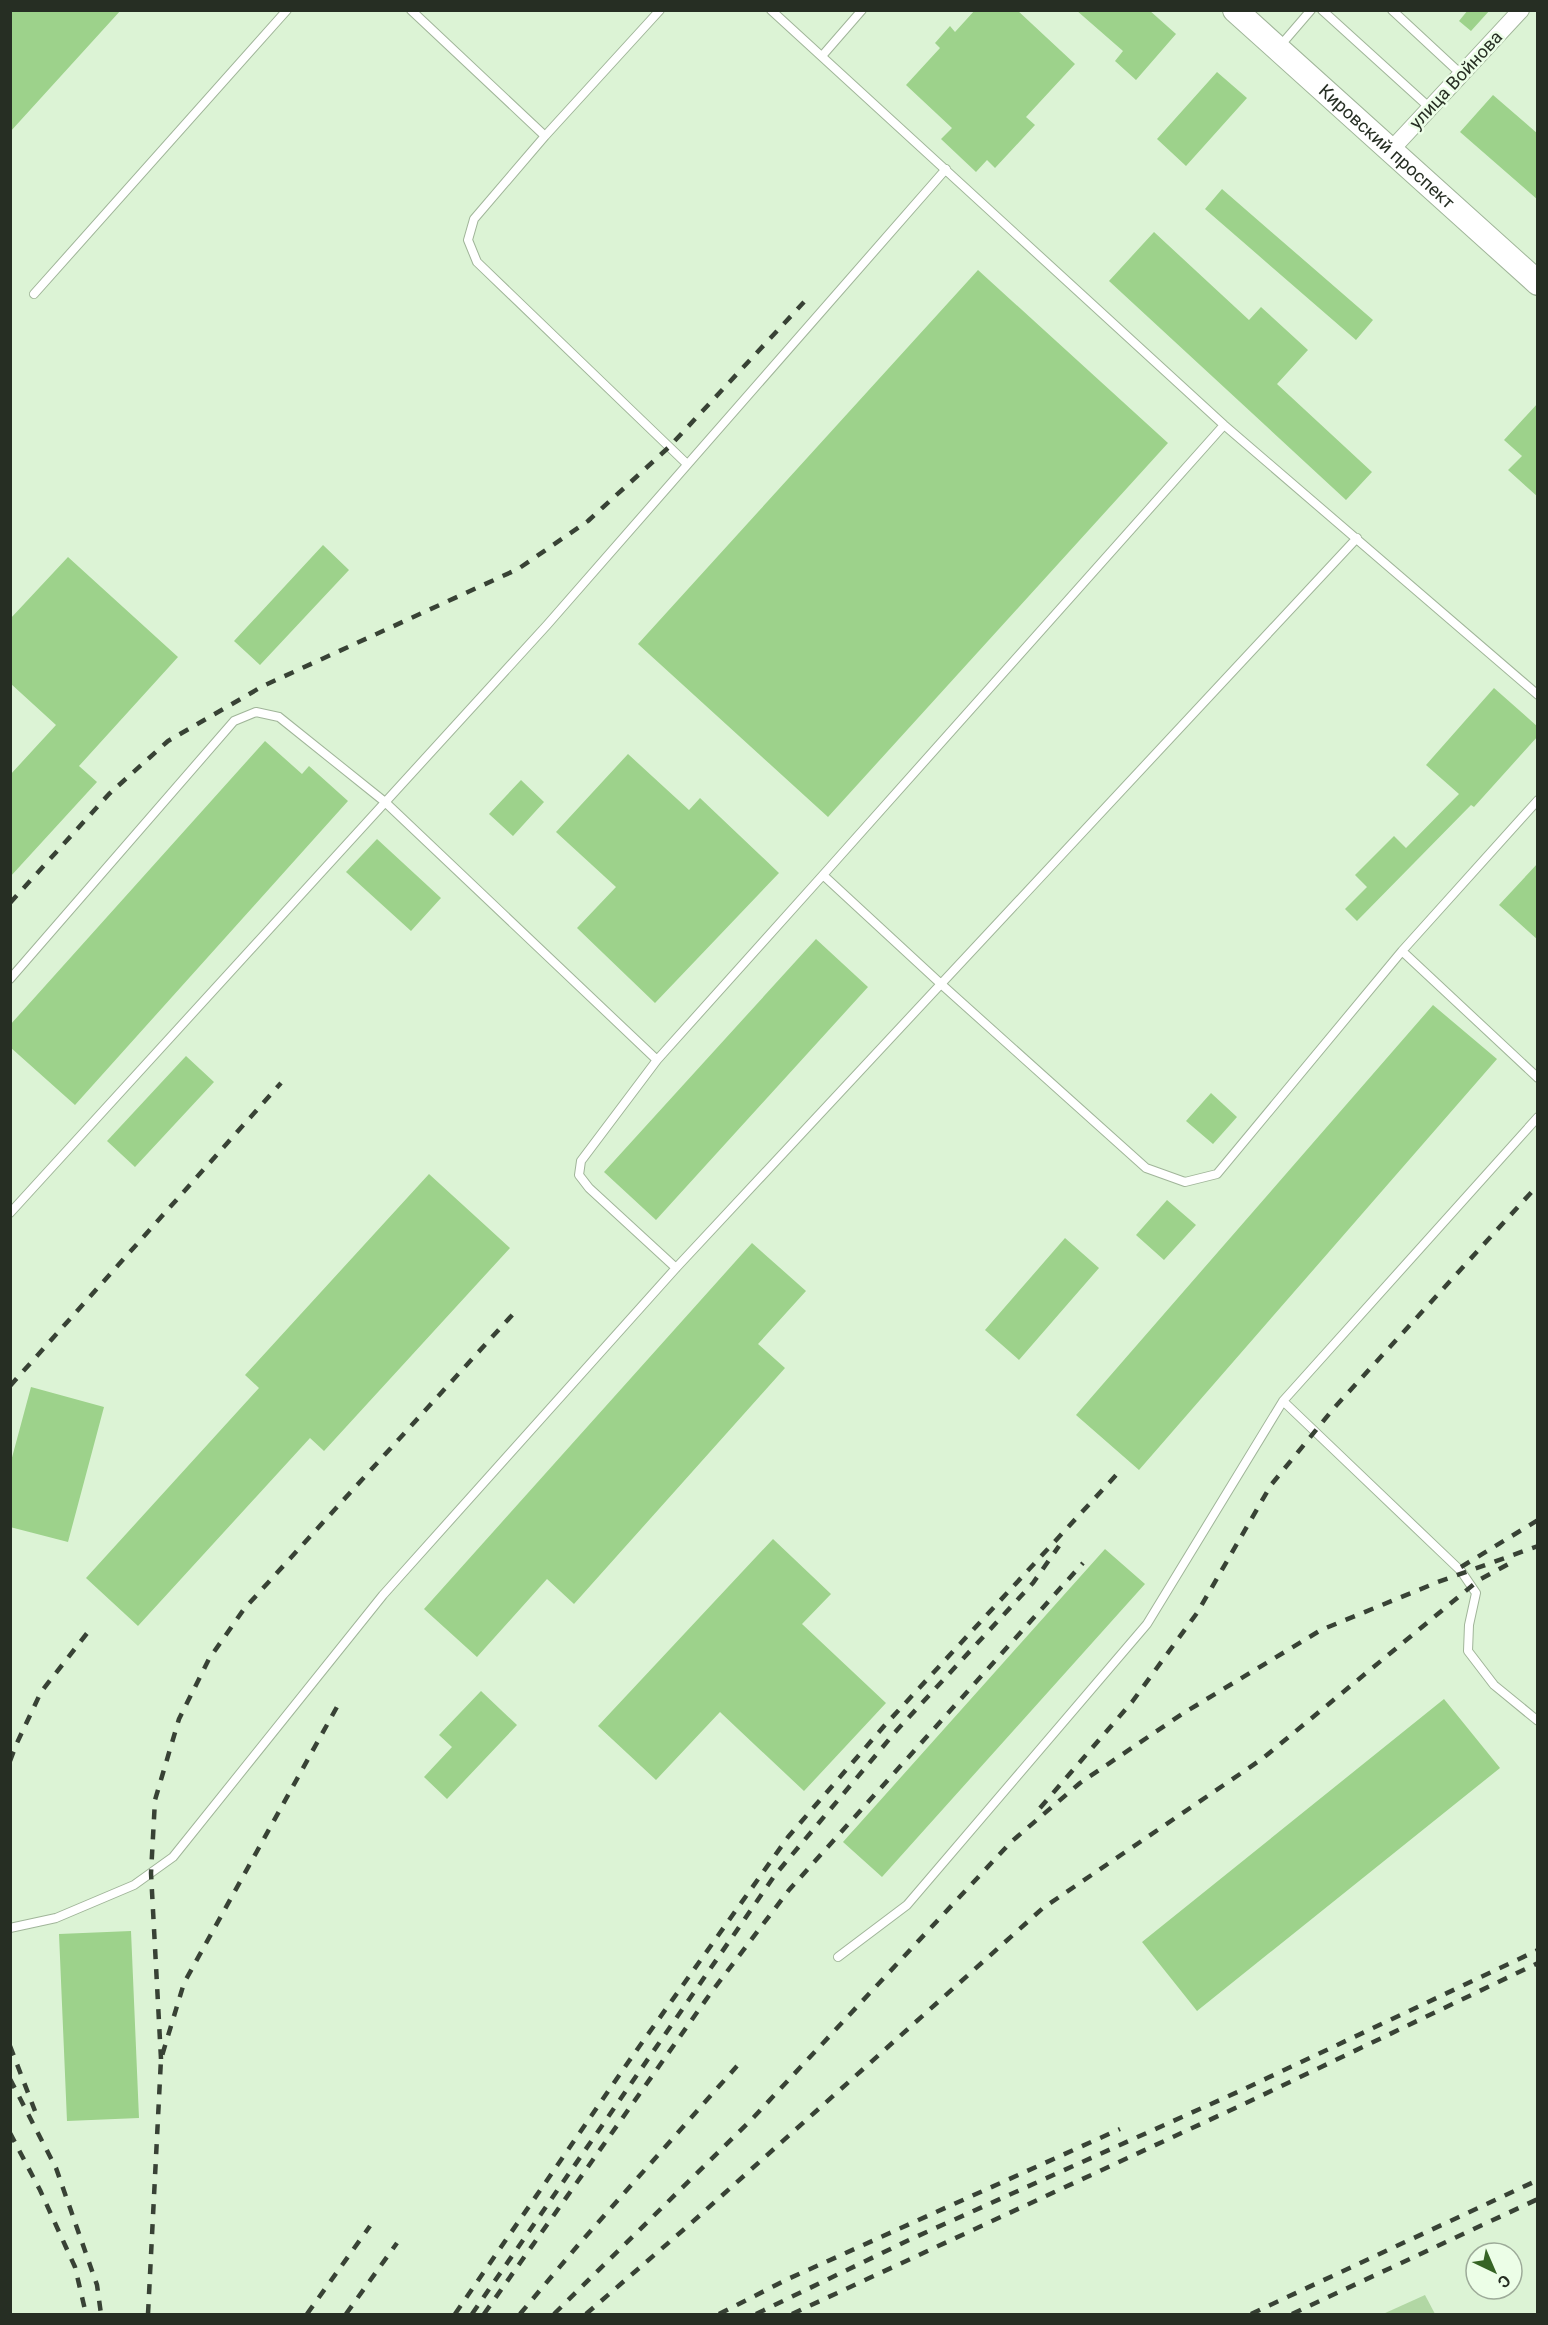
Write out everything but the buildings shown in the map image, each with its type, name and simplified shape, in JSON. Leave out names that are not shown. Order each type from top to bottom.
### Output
[{"type":"main road","name":"Кировский проспект","points":[[1235,10],[1538,283]]},
{"type":"street","name":"улица Войнова","points":[[1391,150],[1521,10]]},
{"type":"lane","points":[[34,294],[287,10]]},
{"type":"lane","points":[[411,10],[545,136]]},
{"type":"lane","points":[[660,10],[545,136],[474,219],[468,240],[477,262],[687,464]]},
{"type":"lane","points":[[771,10],[1224,425],[1538,695]]},
{"type":"lane","points":[[822,56],[862,10]]},
{"type":"lane","points":[[1277,48],[1311,10]]},
{"type":"lane","points":[[1322,10],[1430,108]]},
{"type":"lane","points":[[1392,10],[1462,75]]},
{"type":"lane","points":[[11,1210],[547,625],[946,169]]},
{"type":"lane","points":[[676,1268],[589,1188],[579,1175],[581,1161],[657,1060],[1224,425]]},
{"type":"lane","points":[[10,1928],[56,1918],[134,1885],[172,1857],[383,1595],[676,1268],[1357,538]]},
{"type":"lane","points":[[10,979],[234,721],[255,712],[279,717],[385,802],[657,1060]]},
{"type":"lane","points":[[823,875],[1146,1168],[1185,1182],[1217,1174],[1402,951],[1538,800]]},
{"type":"lane","points":[[1402,951],[1538,1078]]},
{"type":"lane","points":[[838,1958],[908,1905],[1147,1624],[1282,1401],[1538,1117]]},
{"type":"lane","points":[[1282,1401],[1461,1571],[1476,1593],[1469,1625],[1468,1651],[1494,1685],[1538,1721]]},
{"type":"green space","points":[[1425,2295],[1435,2314],[1383,2314]]},
{"type":"railway","points":[[10,903],[109,794],[168,741],[263,686],[518,569],[588,521],[669,447],[804,302]]},
{"type":"railway","points":[[10,1386],[281,1083]]},
{"type":"railway","points":[[1040,1808],[1132,1702],[1197,1613],[1271,1485],[1334,1408],[1538,1185]]},
{"type":"railway","points":[[161,2059],[151,1873],[155,1800],[179,1719],[209,1659],[244,1609],[514,1313]]},
{"type":"railway","points":[[455,2314],[629,2061],[788,1837],[885,1725],[1119,1472]]},
{"type":"railway","points":[[1461,1567],[1538,1520]]},
{"type":"railway","points":[[472,2314],[775,1875],[897,1730],[1033,1583],[1059,1546]]},
{"type":"railway","points":[[554,2314],[752,2119],[1011,1842],[1080,1783],[1182,1714],[1321,1630],[1438,1582],[1538,1546]]},
{"type":"railway","points":[[586,2314],[689,2225],[1043,1908],[1262,1759],[1479,1580],[1516,1560]]},
{"type":"railway","points":[[484,2314],[710,1994],[789,1890],[1083,1563]]},
{"type":"railway","points":[[10,1761],[41,1692],[88,1632]]},
{"type":"railway","points":[[148,2314],[161,2059],[184,1983],[338,1705]]},
{"type":"railway","points":[[756,2314],[909,2240],[1242,2090],[1538,1950]]},
{"type":"railway","points":[[792,2314],[1246,2103],[1538,1963]]},
{"type":"railway","points":[[10,2046],[35,2111]]},
{"type":"railway","points":[[520,2314],[737,2066]]},
{"type":"railway","points":[[10,2079],[56,2168],[97,2285],[101,2314]]},
{"type":"railway","points":[[719,2314],[788,2279],[1120,2129]]},
{"type":"railway","points":[[10,2133],[40,2190],[75,2267],[86,2314]]},
{"type":"railway","points":[[1251,2314],[1538,2180]]},
{"type":"railway","points":[[1292,2314],[1538,2199]]},
{"type":"railway","points":[[307,2314],[370,2226]]},
{"type":"railway","points":[[346,2314],[397,2243]]}]
